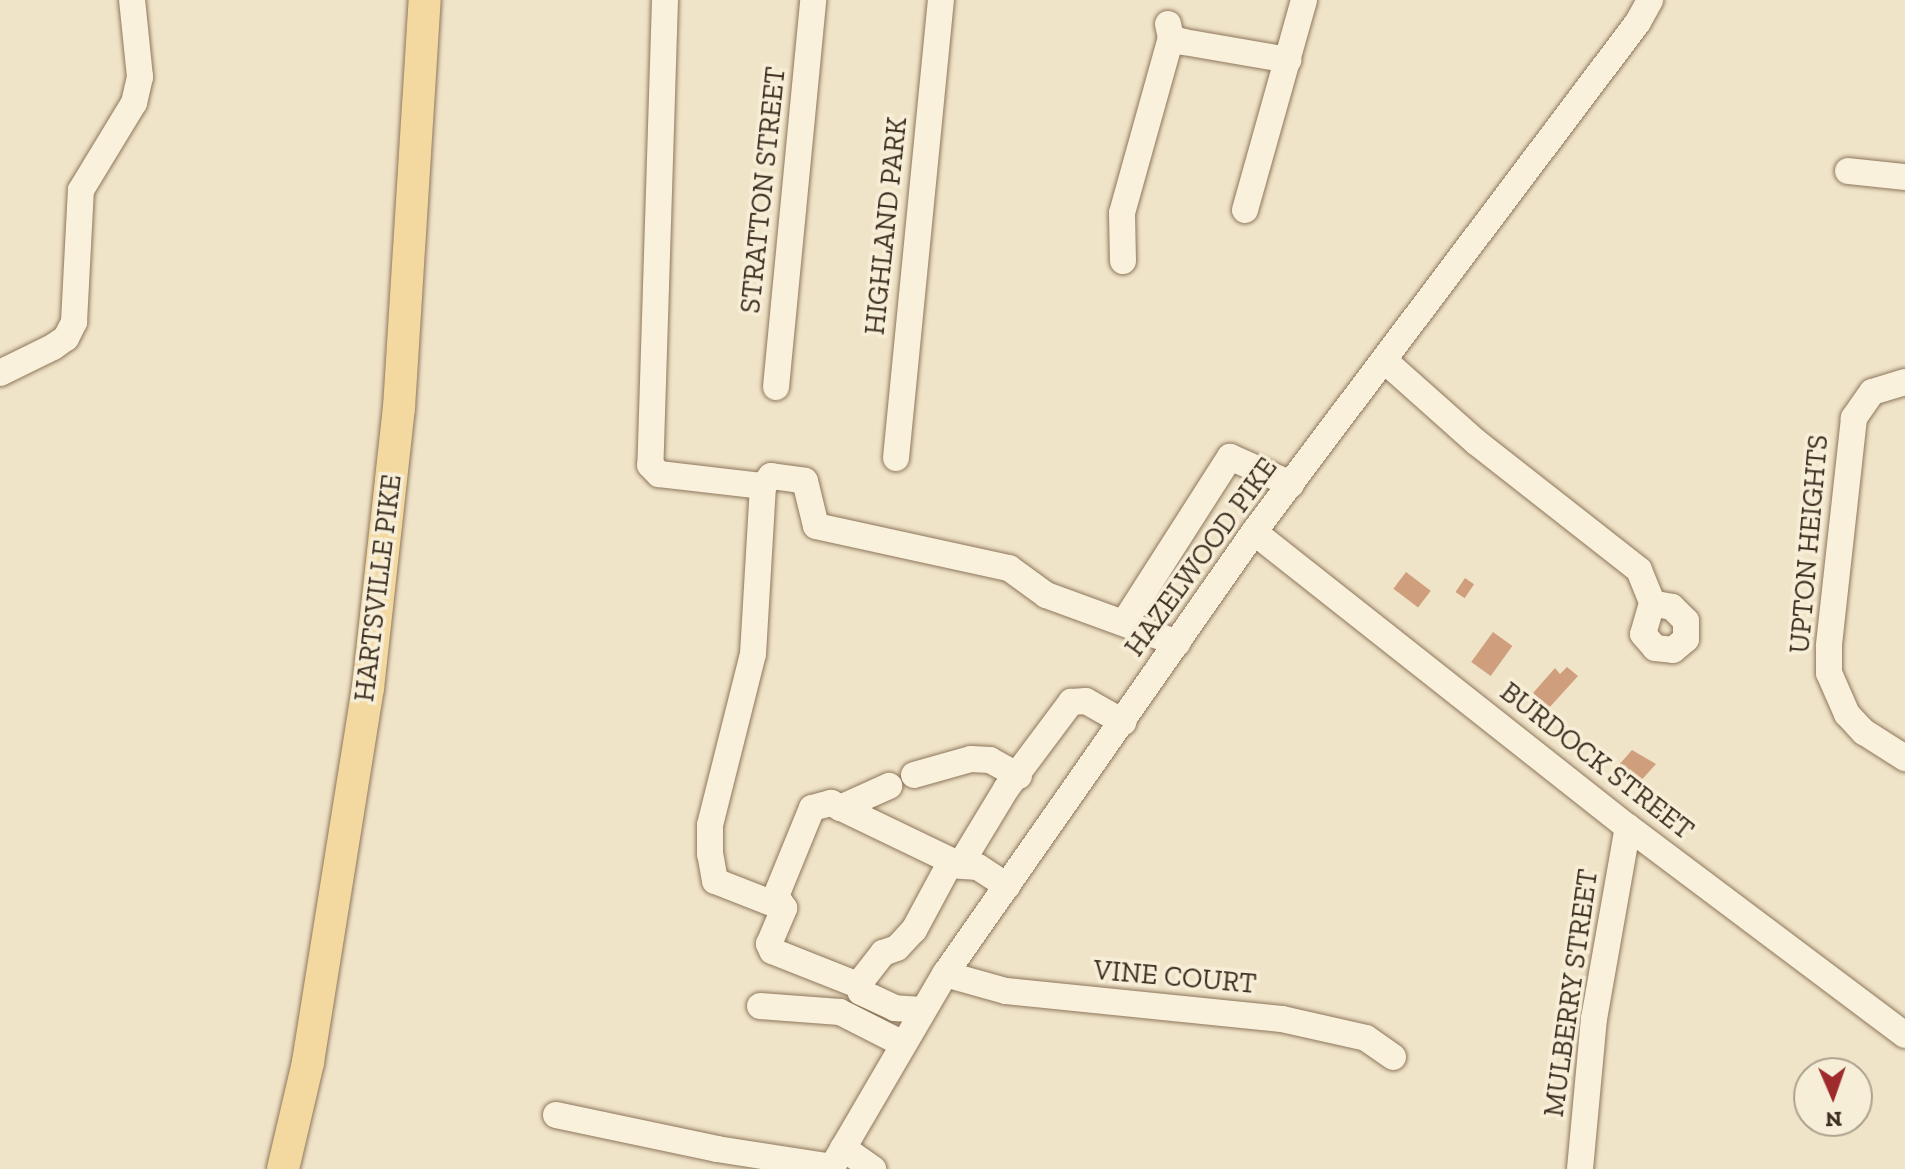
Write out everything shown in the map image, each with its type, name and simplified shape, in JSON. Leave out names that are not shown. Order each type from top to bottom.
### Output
[{"type":"main road","name":"HARTSVILLE PIKE","points":[[283,1169],[308,1062],[368,688],[399,408],[425,0]]},
{"type":"street","points":[[0,373],[66,338],[74,322],[81,190],[134,103],[140,77],[132,0]]},
{"type":"street","points":[[665,0],[650,465],[659,474],[763,486]]},
{"type":"street","name":"STRATTON STREET","points":[[776,387],[813,0]]},
{"type":"street","name":"HIGHLAND PARK","points":[[896,458],[941,0]]},
{"type":"street","points":[[1245,210],[1304,0]]},
{"type":"street","name":"HAZELWOOD PIKE","points":[[835,1161],[945,974],[1254,532],[1385,361],[1650,0]]},
{"type":"street","points":[[1123,261],[1122,213],[1169,31],[1288,60]]},
{"type":"street","points":[[1848,171],[1905,177]]},
{"type":"street","points":[[1385,361],[1488,452],[1639,570],[1652,603]]},
{"type":"street","name":"UPTON HEIGHTS","points":[[1905,382],[1862,401],[1851,428],[1829,646],[1829,673],[1847,714],[1864,732],[1905,758]]},
{"type":"street","points":[[1125,621],[1230,457],[1291,484]]},
{"type":"street","points":[[784,908],[715,881],[710,854],[710,825],[753,654],[763,486],[771,476],[805,481],[816,526],[1009,568],[1046,595],[1125,621],[1177,643]]},
{"type":"street","name":"BURDOCK STREET","points":[[1254,532],[1628,827],[1905,1035]]},
{"type":"street","points":[[960,865],[1071,702],[1086,701],[1123,722]]},
{"type":"street","points":[[914,775],[971,759],[990,760],[1019,776]]},
{"type":"street","points":[[840,808],[889,786]]},
{"type":"street","points":[[784,908],[776,896],[812,808],[831,803],[960,865]]},
{"type":"street","name":"MULBERRY STREET","points":[[1580,1169],[1594,1019],[1628,827]]},
{"type":"street","points":[[858,985],[883,953],[897,948],[914,930],[949,865],[978,867],[1007,886]]},
{"type":"street","points":[[784,908],[769,944],[772,951],[858,985],[861,992],[895,1008],[922,1010]]},
{"type":"street","name":"VINE COURT","points":[[945,974],[1006,991],[1282,1019],[1366,1038],[1393,1057]]},
{"type":"street","points":[[760,1006],[840,1012],[903,1044]]},
{"type":"street","points":[[556,1115],[717,1149],[835,1161],[873,1169]]},
{"type":"building","points":[[1406,572],[1431,591],[1418,607],[1393,589]]},
{"type":"building","points":[[1465,578],[1474,584],[1465,598],[1455,592]]},
{"type":"building","points":[[1493,632],[1512,646],[1491,676],[1471,662]]},
{"type":"building","points":[[1567,667],[1578,676],[1549,708],[1533,693],[1555,668],[1560,674]]},
{"type":"building","points":[[1632,750],[1656,764],[1638,784],[1619,773],[1618,766]]}]
